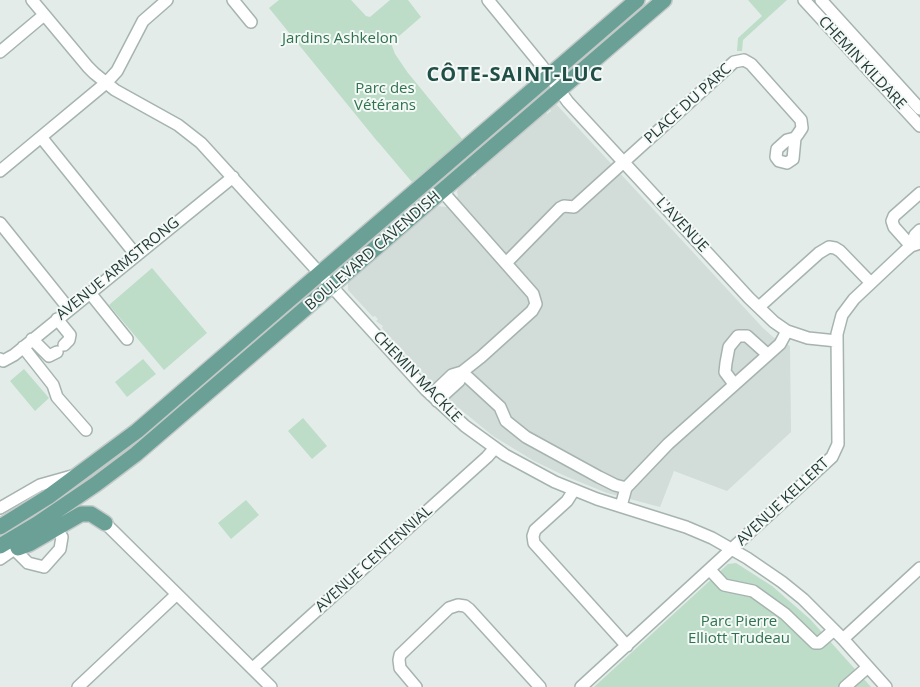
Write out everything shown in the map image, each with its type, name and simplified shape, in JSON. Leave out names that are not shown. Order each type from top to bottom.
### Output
[{"type":"main road","name":"BOULEVARD CAVENDISH","points":[[9,540],[48,498],[137,431],[638,0]]},
{"type":"main road","name":"BOULEVARD CAVENDISH","points":[[9,540],[38,524],[96,484],[149,442],[664,0]]},
{"type":"main road","points":[[96,484],[93,503],[105,523]]},
{"type":"main road","points":[[9,540],[29,544],[84,513],[91,514],[105,523]]},
{"type":"street","name":"CHEMIN MACKLE","points":[[32,0],[88,67],[106,83],[137,104],[188,132],[201,142],[434,398],[466,426],[495,448],[545,478],[574,490],[686,527],[732,550],[766,571],[790,588],[834,630],[886,687]]},
{"type":"street","points":[[0,171],[106,83],[116,71],[143,21],[167,0]]},
{"type":"street","points":[[233,0],[251,22]]},
{"type":"street","name":"L'AVENUE","points":[[488,0],[568,102],[759,308],[787,331],[808,338],[837,341]]},
{"type":"street","name":"CHEMIN KILDARE","points":[[804,0],[920,126]]},
{"type":"street","name":"CHEMIN KILDARE","points":[[821,0],[920,109]]},
{"type":"street","points":[[0,52],[44,15]]},
{"type":"street","name":"PLACE DU PARC","points":[[624,162],[728,66],[738,60],[751,64],[799,117],[802,128],[795,138]]},
{"type":"street","points":[[41,137],[136,255]]},
{"type":"street","points":[[506,263],[560,208],[564,206],[574,207],[624,162]]},
{"type":"street","name":"AVENUE ARMSTRONG","points":[[2,360],[23,347],[233,177]]},
{"type":"street","points":[[434,398],[452,375],[462,372],[532,311],[536,304],[534,294],[442,191]]},
{"type":"street","points":[[916,245],[893,225],[892,220],[920,192]]},
{"type":"street","points":[[0,223],[69,309]]},
{"type":"street","name":"AVENUE KELLERT","points":[[581,687],[732,550],[829,460],[836,451],[838,439],[837,341],[838,328],[844,311],[871,283],[916,245],[915,235],[920,230]]},
{"type":"street","points":[[759,308],[819,253],[829,247],[840,251],[871,283]]},
{"type":"street","points":[[90,293],[127,339]]},
{"type":"street","points":[[32,339],[49,356],[60,349],[69,340],[70,335],[57,319]]},
{"type":"street","points":[[621,506],[626,488],[668,444],[780,344],[787,331]]},
{"type":"street","points":[[734,384],[726,372],[726,362],[729,348],[738,336],[747,336],[767,354]]},
{"type":"street","points":[[23,347],[54,385],[57,396],[86,430]]},
{"type":"street","points":[[462,372],[500,407],[506,421],[526,437],[599,477],[626,488]]},
{"type":"street","name":"AVENUE CENTENNIAL","points":[[253,668],[480,464],[495,448]]},
{"type":"street","name":"BOULEVARD CAVENDISH","points":[[0,508],[40,484],[79,474]]},
{"type":"street","points":[[574,490],[567,501],[536,530],[533,536],[534,543],[627,646]]},
{"type":"street","points":[[105,523],[271,687]]},
{"type":"street","points":[[9,540],[28,564],[44,567],[60,549],[62,537],[56,528]]},
{"type":"street","name":"BOULEVARD CAVENDISH","points":[[0,559],[9,540]]},
{"type":"street","points":[[843,639],[920,568]]},
{"type":"street","points":[[710,570],[724,585],[753,591],[785,614],[815,643],[819,643],[834,630]]},
{"type":"street","points":[[78,687],[177,594]]},
{"type":"street","points":[[416,687],[400,668],[400,655],[449,608],[458,605],[469,609],[540,687]]},
{"type":"street","points":[[845,687],[868,667]]},
{"type":"shaded area","points":[[556,104],[763,328],[773,337],[790,346],[791,432],[727,491],[674,471],[660,507],[607,493],[534,461],[493,436],[455,405],[382,328],[383,326],[376,321],[378,319],[375,316],[373,317],[348,290],[348,283],[436,206],[447,207],[458,196],[459,186],[471,176],[472,178],[476,175],[545,112],[547,114],[551,111],[550,108]]},
{"type":"green space","points":[[279,0],[351,0],[366,16],[370,17],[390,0],[408,0],[421,17],[391,43],[395,54],[408,73],[463,140],[412,182],[269,8]]},
{"type":"green space","points":[[748,0],[787,0],[743,40],[742,51],[737,51],[738,38],[762,16]]},
{"type":"green space","points":[[152,268],[207,333],[164,370],[109,305]]},
{"type":"green space","points":[[143,359],[156,374],[127,397],[115,382]]},
{"type":"green space","points":[[24,369],[49,398],[35,411],[10,381]]},
{"type":"green space","points":[[303,418],[327,446],[312,459],[288,431]]},
{"type":"green space","points":[[246,500],[259,515],[231,539],[218,523]]},
{"type":"green space","name":"Parc Pierre Elliott Trudeau","points":[[736,563],[772,586],[810,619],[871,687],[594,687],[728,564]]},
{"type":"district","name":"CÔTE-SAINT-LUC","points":[[515,75]]},
{"type":"park label","name":"Jardins Ashkelon","points":[[340,39]]},
{"type":"park label","name":"Parc des Vétérans","points":[[385,98]]}]
